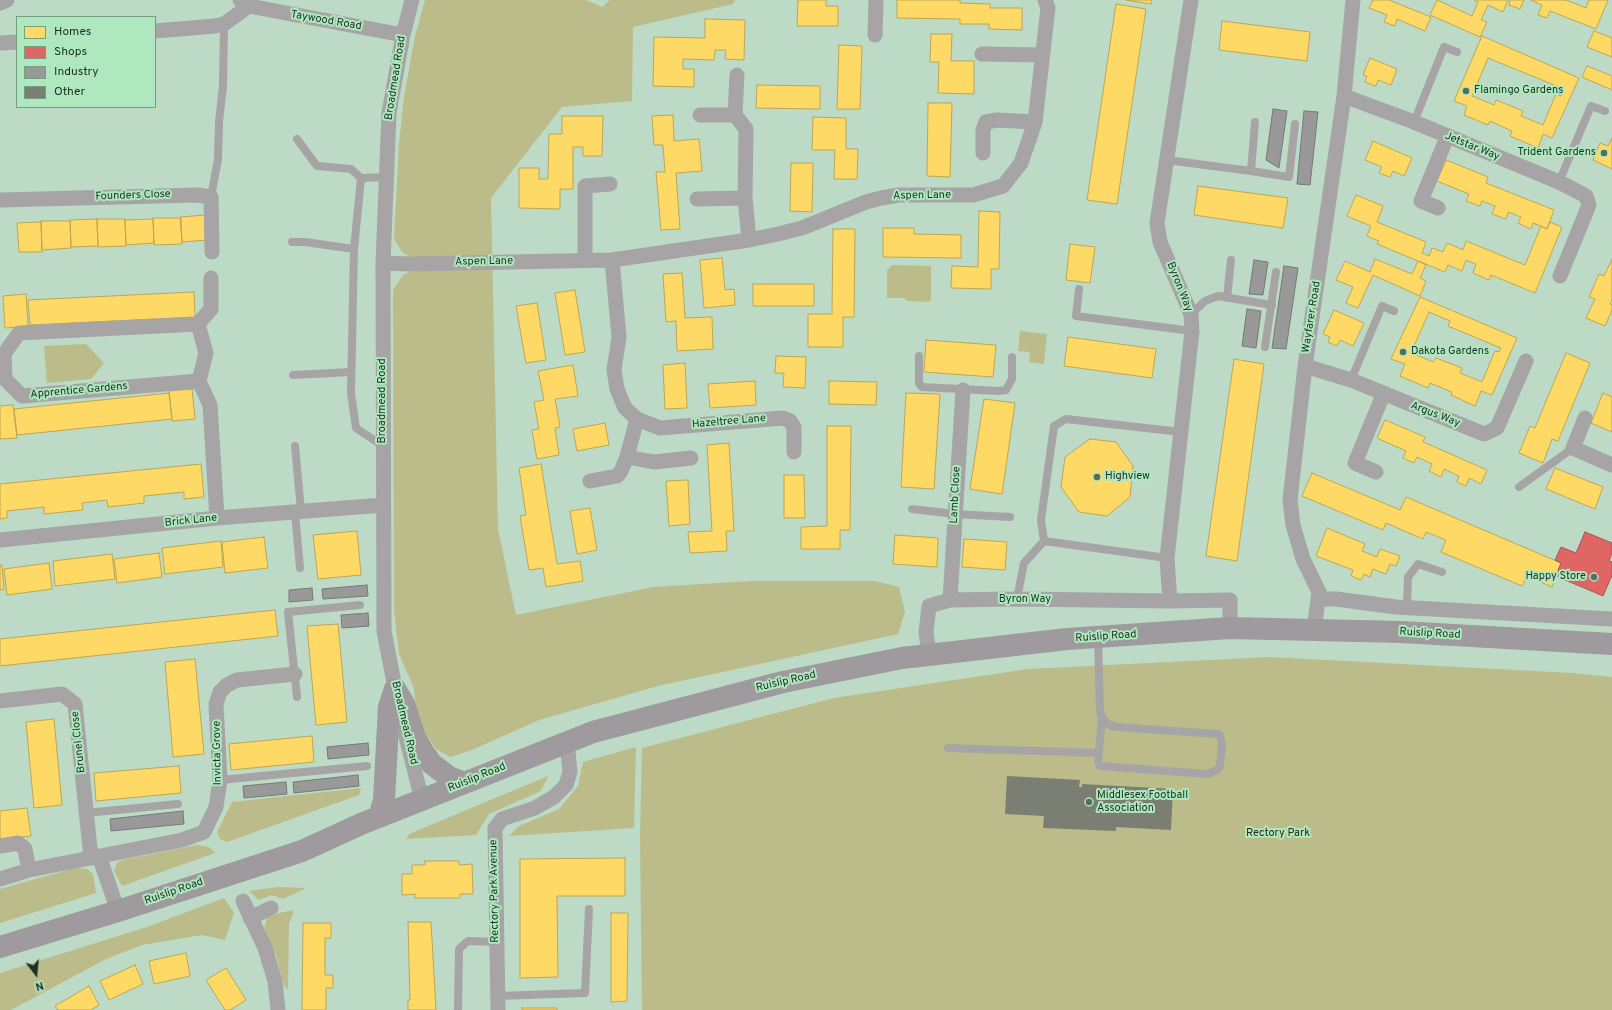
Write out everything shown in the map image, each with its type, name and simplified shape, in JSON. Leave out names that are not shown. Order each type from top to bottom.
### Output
[{"type":"main road","name":"Ruislip Road","points":[[0,947],[118,911],[302,851],[379,817],[593,732],[783,682],[902,658],[1066,639],[1230,628],[1401,632],[1612,644]]},
{"type":"main road","points":[[395,689],[404,704],[414,735],[432,764],[449,777],[464,783]]},
{"type":"main road","points":[[379,817],[384,800],[389,707],[395,689]]},
{"type":"street","points":[[0,3],[7,0]]},
{"type":"street","name":"Broadmead Road","points":[[412,0],[403,35],[389,113],[385,177],[383,263],[384,631],[395,689],[422,800]]},
{"type":"street","points":[[875,35],[876,0]]},
{"type":"street","name":"Aspen Lane","points":[[383,263],[410,264],[612,260],[749,240],[802,228],[866,202],[881,198],[899,195],[973,195],[1003,186],[1021,163],[1036,122],[1048,8],[1045,0]]},
{"type":"street","name":"Byron Way","points":[[1170,601],[1166,558],[1192,331],[1191,314],[1160,242],[1157,223],[1191,0]]},
{"type":"street","name":"Wayfarer Road","points":[[1314,630],[1319,599],[1316,585],[1303,559],[1293,525],[1290,500],[1304,366],[1344,96],[1353,0]]},
{"type":"street","name":"Taywood Road","points":[[156,31],[224,24],[244,3],[403,35]]},
{"type":"street","points":[[0,43],[16,42]]},
{"type":"street","points":[[982,54],[1042,55]]},
{"type":"street","points":[[736,75],[735,115],[746,129],[745,198],[749,240]]},
{"type":"street","name":"Jetstar Way","points":[[1344,96],[1414,122],[1447,137],[1559,182],[1586,196],[1589,205],[1560,276]]},
{"type":"street","points":[[700,115],[735,115]]},
{"type":"street","points":[[983,153],[983,130],[986,122],[997,120],[1036,122]]},
{"type":"street","points":[[1438,208],[1421,202],[1447,137]]},
{"type":"street","points":[[585,260],[586,186],[610,184]]},
{"type":"street","name":"Founders Close","points":[[0,200],[197,195],[211,197]]},
{"type":"street","points":[[211,197],[212,252]]},
{"type":"street","points":[[697,200],[745,198]]},
{"type":"street","name":"Hazeltree Lane","points":[[612,260],[619,337],[614,370],[616,389],[625,408],[637,419],[660,428],[783,418],[790,421],[794,427],[794,452]]},
{"type":"street","points":[[211,278],[211,309],[198,324],[206,353],[199,381],[210,405],[217,518]]},
{"type":"street","name":"Apprentice Gardens","points":[[198,324],[19,333],[4,354],[5,380],[22,396],[199,381]]},
{"type":"street","name":"Argus Way","points":[[1304,366],[1351,380],[1484,434],[1497,428],[1526,361]]},
{"type":"street","name":"Lamb Close","points":[[950,600],[963,390]]},
{"type":"street","points":[[1376,472],[1355,462],[1383,394]]},
{"type":"street","points":[[1585,418],[1573,448],[1612,465]]},
{"type":"street","points":[[590,481],[617,476],[621,471],[627,457],[637,419]]},
{"type":"street","points":[[627,457],[654,462],[690,458]]},
{"type":"street","name":"Brick Lane","points":[[0,540],[217,518],[383,505]]},
{"type":"street","points":[[1319,599],[1336,599],[1407,607],[1612,619]]},
{"type":"street","name":"Byron Way","points":[[929,654],[926,632],[929,606],[950,600],[1230,600],[1230,628]]},
{"type":"street","name":"Invicta Grove","points":[[0,878],[29,870],[182,840],[204,832],[216,807],[220,780],[216,704],[220,692],[227,685],[237,680],[295,674]]},
{"type":"street","name":"Brunel Close","points":[[0,701],[62,694],[75,704],[86,814],[95,857]]},
{"type":"street","name":"Rectory Park Avenue","points":[[498,1003],[495,828],[502,819],[535,808],[554,797],[566,785],[570,772],[567,742]]},
{"type":"street","points":[[0,846],[18,843],[25,849],[29,870]]},
{"type":"street","points":[[95,857],[118,911]]},
{"type":"street","points":[[242,901],[265,948],[275,981],[278,1010]]},
{"type":"street","points":[[250,918],[272,908]]},
{"type":"lane","points":[[211,197],[218,159],[219,122],[223,86],[224,24]]},
{"type":"lane","points":[[1414,122],[1444,47],[1457,52]]},
{"type":"lane","points":[[1559,182],[1592,106],[1605,111]]},
{"type":"lane","points":[[1251,171],[1255,122]]},
{"type":"lane","points":[[1167,160],[1289,177],[1295,124]]},
{"type":"lane","points":[[297,139],[317,166],[351,169],[360,178],[385,177]]},
{"type":"lane","points":[[360,178],[354,249],[351,393],[356,428],[383,446]]},
{"type":"lane","points":[[292,242],[305,242],[354,249]]},
{"type":"lane","points":[[1227,298],[1231,260]]},
{"type":"lane","points":[[1265,348],[1276,272]]},
{"type":"lane","points":[[1079,289],[1076,316],[1192,331]]},
{"type":"lane","points":[[1191,314],[1205,301],[1218,296],[1272,305]]},
{"type":"lane","points":[[1351,380],[1382,306],[1394,311]]},
{"type":"lane","points":[[919,356],[919,383],[922,387],[963,390],[1006,390],[1012,379],[1012,357]]},
{"type":"lane","points":[[294,375],[351,372]]},
{"type":"lane","points":[[1044,541],[1041,520],[1054,426],[1066,419],[1181,432]]},
{"type":"lane","points":[[294,446],[300,568]]},
{"type":"lane","points":[[1519,487],[1573,448]]},
{"type":"lane","points":[[912,509],[955,514],[1010,517]]},
{"type":"lane","points":[[1044,541],[1166,558]]},
{"type":"lane","points":[[1017,599],[1024,563],[1044,541]]},
{"type":"lane","points":[[1407,607],[1408,577],[1418,564],[1442,572]]},
{"type":"lane","points":[[297,697],[288,612],[360,605]]},
{"type":"lane","points":[[1098,637],[1100,711],[1102,718],[1098,762],[1100,766],[1208,774],[1217,770],[1220,766],[1222,745],[1220,735],[1218,734],[1117,727],[1109,725],[1102,718]]},
{"type":"lane","points":[[948,748],[1099,753]]},
{"type":"lane","points":[[220,780],[367,766]]},
{"type":"lane","points":[[86,814],[178,804]]},
{"type":"lane","points":[[498,1003],[585,993],[588,909]]},
{"type":"lane","points":[[458,1010],[459,949],[468,941],[496,942]]},
{"type":"green space","points":[[425,0],[586,0],[602,7],[610,0],[735,0],[733,4],[633,27],[632,101],[562,107],[491,198],[498,529],[516,615],[653,587],[753,581],[875,581],[899,587],[905,612],[898,634],[658,686],[539,720],[472,750],[450,757],[436,749],[416,718],[414,688],[399,654],[394,609],[393,290],[403,275],[426,265],[402,252],[394,239],[399,144],[404,97],[415,36]]},
{"type":"green space","points":[[892,265],[931,266],[931,299],[929,302],[907,301],[904,298],[887,298],[887,270]]},
{"type":"green space","points":[[1020,331],[1047,334],[1044,364],[1029,362],[1030,352],[1018,351]]},
{"type":"green space","points":[[86,344],[104,363],[91,379],[47,383],[44,346]]},
{"type":"green space","name":"Rectory Park","points":[[1270,657],[1572,673],[1612,677],[1612,1010],[642,1010],[640,837],[642,748],[834,698],[1028,669]]},
{"type":"green space","points":[[636,747],[634,828],[509,836],[519,826],[559,809],[578,786],[583,762]]},
{"type":"green space","points":[[548,776],[541,791],[489,814],[476,835],[406,839],[409,834]]},
{"type":"green space","points":[[361,788],[359,795],[227,842],[220,839],[217,832],[232,802]]},
{"type":"green space","points":[[197,845],[209,847],[215,853],[122,886],[114,871],[117,863],[122,860]]},
{"type":"green space","points":[[75,868],[87,869],[93,874],[96,893],[0,923],[0,889]]},
{"type":"green space","points":[[278,887],[306,888],[283,899],[272,895],[259,900],[249,891]]},
{"type":"green space","points":[[224,898],[234,913],[225,940],[202,935],[142,945],[106,959],[11,1010],[0,1010],[0,973],[147,927]]},
{"type":"green space","points":[[294,910],[289,924],[288,989],[284,986],[277,958],[264,929],[267,918],[279,913]]},
{"type":"building: Homes","points":[[798,0],[826,0],[826,6],[838,6],[838,26],[797,26]]},
{"type":"building: Homes","points":[[897,0],[960,0],[960,3],[990,4],[990,8],[1022,8],[1022,30],[989,29],[989,24],[960,24],[960,19],[897,18]]},
{"type":"building: Homes","points":[[1126,0],[1152,0],[1151,4]]},
{"type":"building: Homes","points":[[1373,0],[1389,0],[1431,17],[1425,31],[1397,19],[1395,26],[1384,22],[1387,15],[1369,8]]},
{"type":"building: Homes","points":[[1437,0],[1472,16],[1478,2],[1474,0],[1508,0],[1503,12],[1488,5],[1481,20],[1487,22],[1480,37],[1430,15]]},
{"type":"building: Homes","points":[[1510,0],[1524,0],[1520,9],[1509,5]]},
{"type":"building: Homes","points":[[1531,0],[1566,0],[1586,8],[1589,0],[1608,0],[1596,29],[1550,11],[1547,18],[1538,15],[1542,5]]},
{"type":"building: Homes","points":[[1116,4],[1146,9],[1117,204],[1087,200]]},
{"type":"building: Homes","points":[[705,19],[745,20],[744,60],[725,59],[726,50],[715,50],[714,60],[683,59],[683,69],[694,69],[694,87],[653,86],[654,37],[705,38]]},
{"type":"building: Homes","points":[[1222,21],[1310,32],[1307,61],[1219,50]]},
{"type":"building: Homes","points":[[1594,31],[1612,38],[1612,57],[1587,47]]},
{"type":"building: Homes","points":[[931,34],[952,34],[951,61],[974,61],[974,94],[938,93],[939,62],[930,62]]},
{"type":"building: Homes","name":"Flamingo Gardens","points":[[1482,36],[1579,78],[1552,138],[1543,134],[1538,148],[1510,136],[1512,131],[1490,121],[1488,125],[1464,115],[1467,106],[1454,101]],"holes":[[[1488,58],[1564,89],[1561,96],[1556,94],[1543,125],[1521,116],[1523,111],[1496,100],[1494,105],[1472,96]]]},
{"type":"building: Homes","points":[[839,45],[862,46],[860,109],[837,109]]},
{"type":"building: Homes","points":[[1370,58],[1397,69],[1391,85],[1378,80],[1376,86],[1365,82],[1367,76],[1363,75]]},
{"type":"building: Homes","points":[[1587,66],[1612,76],[1612,90],[1582,77]]},
{"type":"building: Homes","points":[[757,85],[820,86],[820,109],[756,108]]},
{"type":"building: Homes","points":[[928,103],[952,103],[950,177],[927,176]]},
{"type":"building: Homes","points":[[673,115],[674,141],[699,139],[702,171],[676,173],[680,229],[661,230],[656,172],[665,172],[663,145],[654,145],[652,116]]},
{"type":"building: Homes","points":[[562,116],[603,116],[602,156],[583,156],[583,147],[573,147],[573,189],[560,189],[560,209],[519,208],[519,168],[539,168],[539,179],[548,179],[549,134],[562,134]]},
{"type":"building: Homes","points":[[813,117],[846,118],[846,149],[858,149],[857,179],[834,179],[835,150],[812,150]]},
{"type":"building: Homes","name":"Trident Gardens","points":[[1612,138],[1612,169],[1593,160],[1600,143],[1608,146]]},
{"type":"building: Homes","points":[[1373,141],[1412,158],[1404,176],[1393,171],[1390,177],[1379,173],[1382,167],[1365,160]]},
{"type":"building: Homes","points":[[1446,160],[1488,177],[1486,183],[1554,210],[1547,229],[1533,223],[1531,229],[1518,223],[1521,217],[1508,212],[1506,219],[1492,214],[1495,206],[1482,201],[1480,206],[1466,201],[1469,194],[1437,181]]},
{"type":"building: Homes","points":[[791,163],[813,163],[812,212],[790,211]]},
{"type":"building: Homes","points":[[1198,186],[1288,198],[1283,228],[1194,215]]},
{"type":"building: Homes","points":[[1356,195],[1383,206],[1377,222],[1426,242],[1422,253],[1429,256],[1432,248],[1443,252],[1447,243],[1463,250],[1466,241],[1525,265],[1541,226],[1547,229],[1550,222],[1562,227],[1535,293],[1491,275],[1489,280],[1473,273],[1476,264],[1466,260],[1462,271],[1448,265],[1445,272],[1377,244],[1379,241],[1367,236],[1371,226],[1347,216]]},
{"type":"building: Homes","points":[[979,211],[1000,212],[999,269],[991,269],[991,289],[951,288],[952,266],[978,267]]},
{"type":"building: Homes","points":[[206,215],[207,240],[182,242],[180,217]]},
{"type":"building: Homes","points":[[153,218],[181,218],[182,244],[154,245]]},
{"type":"building: Homes","points":[[97,219],[125,219],[126,246],[98,247]]},
{"type":"building: Homes","points":[[97,219],[98,246],[71,247],[70,220]]},
{"type":"building: Homes","points":[[153,219],[154,243],[126,245],[125,220]]},
{"type":"building: Homes","points":[[41,221],[70,221],[71,248],[42,250]]},
{"type":"building: Homes","points":[[41,222],[42,252],[19,252],[17,223]]},
{"type":"building: Homes","points":[[883,228],[914,228],[914,234],[961,235],[961,258],[883,257]]},
{"type":"building: Homes","points":[[833,229],[855,229],[854,317],[843,317],[843,347],[808,347],[808,314],[832,314]]},
{"type":"building: Homes","points":[[1070,244],[1095,247],[1090,283],[1066,280]]},
{"type":"building: Homes","points":[[722,258],[725,290],[734,289],[735,305],[704,308],[700,260]]},
{"type":"building: Homes","points":[[1375,259],[1412,274],[1418,261],[1426,265],[1420,278],[1426,281],[1420,296],[1373,275],[1358,308],[1346,303],[1353,287],[1336,280],[1345,261],[1370,272]]},
{"type":"building: Homes","points":[[1612,259],[1612,299],[1610,304],[1612,305],[1612,310],[1605,326],[1586,318],[1595,299],[1589,297],[1599,274],[1604,276]]},
{"type":"building: Homes","points":[[682,273],[685,318],[712,317],[713,349],[677,351],[676,321],[666,322],[663,274]]},
{"type":"building: Homes","points":[[753,284],[814,284],[814,306],[753,306]]},
{"type":"building: Homes","points":[[575,290],[585,352],[565,355],[555,293]]},
{"type":"building: Homes","points":[[194,292],[195,317],[30,325],[28,300]]},
{"type":"building: Homes","points":[[26,294],[28,326],[5,328],[3,296]]},
{"type":"building: Homes","name":"Dakota Gardens","points":[[1420,297],[1517,338],[1492,395],[1481,391],[1475,406],[1451,395],[1452,392],[1430,383],[1428,388],[1400,376],[1405,364],[1391,359]],"holes":[[[1429,312],[1450,321],[1448,326],[1501,348],[1499,352],[1495,351],[1482,382],[1460,373],[1462,368],[1436,358],[1433,362],[1411,353]]]},
{"type":"building: Homes","points":[[537,303],[546,360],[526,363],[516,306]]},
{"type":"building: Homes","points":[[1334,310],[1364,323],[1353,346],[1340,340],[1337,346],[1328,342],[1330,337],[1323,334]]},
{"type":"building: Homes","points":[[1068,337],[1156,349],[1152,378],[1064,366]]},
{"type":"building: Homes","points":[[926,340],[996,345],[993,377],[924,372]]},
{"type":"building: Homes","points":[[1566,353],[1590,363],[1558,441],[1552,439],[1543,463],[1519,453],[1530,426],[1535,428]]},
{"type":"building: Homes","points":[[776,356],[806,357],[805,388],[783,387],[784,373],[775,373]]},
{"type":"building: Homes","points":[[1234,359],[1264,364],[1237,561],[1206,556]]},
{"type":"building: Homes","points":[[685,363],[687,408],[665,409],[663,365]]},
{"type":"building: Homes","points":[[573,365],[578,396],[555,399],[560,427],[555,428],[559,455],[537,459],[532,430],[539,429],[534,402],[544,400],[538,371]]},
{"type":"building: Homes","points":[[755,381],[756,405],[710,408],[708,384]]},
{"type":"building: Homes","points":[[829,381],[877,382],[876,405],[829,404]]},
{"type":"building: Homes","points":[[192,389],[195,419],[172,421],[169,391]]},
{"type":"building: Homes","points":[[169,393],[172,419],[17,435],[14,409]]},
{"type":"building: Homes","points":[[906,393],[940,394],[934,489],[901,487]]},
{"type":"building: Homes","points":[[1603,393],[1612,397],[1612,432],[1591,423]]},
{"type":"building: Homes","points":[[984,399],[1015,403],[1002,494],[970,489]]},
{"type":"building: Homes","points":[[13,405],[17,438],[0,439],[0,406]]},
{"type":"building: Homes","points":[[1385,420],[1425,437],[1423,442],[1487,470],[1481,484],[1469,478],[1466,486],[1457,482],[1459,476],[1444,469],[1441,477],[1429,471],[1432,464],[1417,457],[1414,463],[1403,458],[1406,451],[1377,438]]},
{"type":"building: Homes","points":[[605,423],[609,445],[577,451],[573,429]]},
{"type":"building: Homes","points":[[827,426],[851,426],[850,530],[840,530],[840,549],[801,549],[801,527],[827,526]]},
{"type":"building: Homes","name":"Highview","points":[[1090,439],[1116,442],[1133,466],[1130,497],[1107,516],[1079,512],[1061,487],[1065,457]]},
{"type":"building: Homes","points":[[729,443],[734,531],[726,531],[727,551],[690,553],[688,532],[712,531],[707,445]]},
{"type":"building: Homes","points":[[201,464],[204,497],[184,499],[184,492],[144,496],[144,503],[108,507],[107,500],[82,503],[83,510],[44,514],[44,507],[7,511],[7,518],[0,519],[0,484]]},
{"type":"building: Homes","points":[[541,464],[557,564],[580,561],[583,581],[546,587],[543,568],[529,570],[520,516],[526,515],[519,468]]},
{"type":"building: Homes","points":[[1555,468],[1603,487],[1595,509],[1546,489]]},
{"type":"building: Homes","points":[[1312,473],[1400,510],[1406,497],[1561,563],[1552,587],[1527,576],[1522,586],[1441,552],[1446,540],[1426,532],[1423,539],[1386,523],[1383,530],[1302,496]]},
{"type":"building: Homes","points":[[784,475],[804,475],[805,518],[784,518]]},
{"type":"building: Homes","points":[[688,480],[690,524],[669,526],[666,481]]},
{"type":"building: Homes","points":[[590,508],[597,550],[577,554],[570,511]]},
{"type":"building: Homes","points":[[1327,528],[1365,544],[1362,551],[1377,557],[1380,549],[1400,556],[1396,566],[1390,564],[1386,574],[1373,569],[1370,577],[1364,574],[1361,580],[1351,576],[1353,570],[1316,556]]},
{"type":"building: Homes","points":[[357,531],[361,575],[318,579],[313,535]]},
{"type":"building: Homes","points":[[895,535],[938,538],[937,567],[893,564]]},
{"type":"building: Homes","points":[[264,537],[268,568],[225,573],[222,542]]},
{"type":"building: Homes","points":[[964,539],[1007,542],[1005,570],[962,567]]},
{"type":"building: Homes","points":[[221,541],[223,567],[165,574],[162,548]]},
{"type":"building: Homes","points":[[159,553],[162,577],[117,583],[114,559]]},
{"type":"building: Homes","points":[[112,554],[115,579],[55,586],[53,561]]},
{"type":"building: Homes","points":[[49,563],[52,589],[7,595],[4,569]]},
{"type":"building: Homes","points":[[0,565],[2,565],[4,589],[0,590]]},
{"type":"building: Homes","points":[[275,610],[278,636],[0,666],[0,639]]},
{"type":"building: Homes","points":[[338,624],[347,722],[316,725],[307,626]]},
{"type":"building: Homes","points":[[195,659],[204,754],[173,757],[165,662]]},
{"type":"building: Homes","points":[[54,719],[62,805],[34,808],[26,722]]},
{"type":"building: Homes","points":[[312,736],[314,762],[231,770],[229,744]]},
{"type":"building: Homes","points":[[179,766],[181,793],[96,801],[94,773]]},
{"type":"building: Homes","points":[[27,808],[31,836],[0,839],[0,811]]},
{"type":"building: Homes","points":[[625,858],[625,896],[557,896],[558,977],[520,978],[520,859]]},
{"type":"building: Homes","points":[[425,861],[459,861],[459,865],[472,864],[473,894],[460,894],[460,898],[415,898],[415,894],[402,895],[402,874],[412,874],[412,865],[425,865]]},
{"type":"building: Homes","points":[[611,913],[628,913],[627,1001],[611,1002]]},
{"type":"building: Homes","points":[[408,922],[431,922],[436,1010],[408,1010],[408,1000],[410,1000]]},
{"type":"building: Homes","points":[[303,923],[331,923],[331,938],[325,938],[325,975],[333,975],[333,988],[326,988],[326,1010],[302,1010]]},
{"type":"building: Homes","points":[[186,953],[190,976],[154,984],[149,961]]},
{"type":"building: Homes","points":[[135,965],[143,984],[109,1000],[100,981]]},
{"type":"building: Homes","points":[[226,968],[246,1000],[230,1010],[225,1010],[206,980]]},
{"type":"building: Homes","points":[[89,986],[99,1005],[91,1010],[58,1010],[55,1006]]},
{"type":"building: Homes","points":[[522,1008],[557,1008],[557,1010],[522,1010]]},
{"type":"building: Shops","points":[[1585,532],[1612,543],[1612,553],[1609,561],[1612,562],[1612,575],[1603,596],[1556,576],[1561,563],[1555,560],[1561,547],[1576,553]]},
{"type":"building: Industry","points":[[1273,109],[1287,111],[1279,168],[1266,160]]},
{"type":"building: Industry","points":[[1304,111],[1318,112],[1310,185],[1297,184]]},
{"type":"building: Industry","points":[[1254,260],[1268,262],[1263,295],[1249,294]]},
{"type":"building: Industry","points":[[1284,266],[1298,268],[1286,349],[1272,348]]},
{"type":"building: Industry","points":[[1247,309],[1261,311],[1256,348],[1242,346]]},
{"type":"building: Industry","points":[[367,585],[368,596],[323,599],[322,589]]},
{"type":"building: Industry","points":[[312,588],[313,600],[289,602],[289,590]]},
{"type":"building: Industry","points":[[368,613],[369,626],[342,628],[341,615]]},
{"type":"building: Industry","points":[[368,743],[369,755],[328,759],[327,747]]},
{"type":"building: Industry","points":[[358,775],[359,786],[294,793],[293,782]]},
{"type":"building: Industry","points":[[286,782],[287,794],[244,798],[243,786]]},
{"type":"building: Industry","points":[[183,811],[184,824],[111,831],[110,819]]},
{"type":"building: Other","name":"Middlesex Football Association","points":[[1007,776],[1080,780],[1079,787],[1082,787],[1082,784],[1173,789],[1171,830],[1116,827],[1116,831],[1043,828],[1044,816],[1005,814]]},
{"type":"place","name":"Flamingo Gardens","points":[[1466,91]]},
{"type":"place","name":"Trident Gardens","points":[[1604,153]]},
{"type":"place","name":"Dakota Gardens","points":[[1403,352]]},
{"type":"place","name":"Highview","points":[[1097,477]]},
{"type":"place","name":"Happy Store","points":[[1594,577]]},
{"type":"place","name":"Middlesex Football Association","points":[[1089,802]]}]
